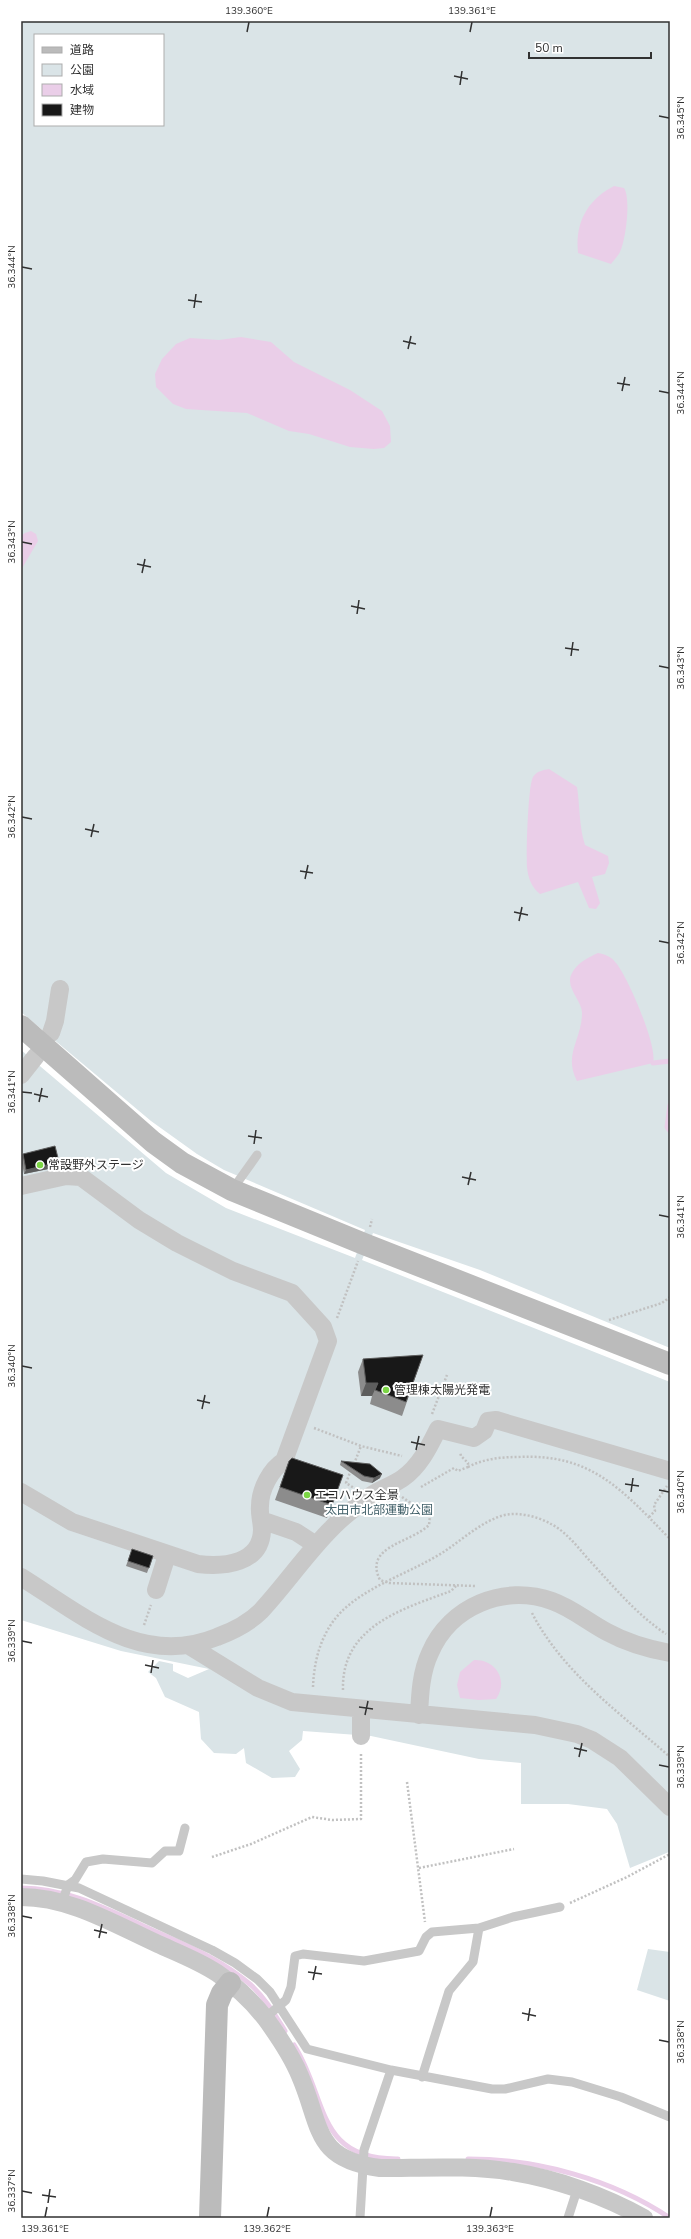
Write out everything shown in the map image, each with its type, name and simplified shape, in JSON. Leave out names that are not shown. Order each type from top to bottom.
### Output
[{"type":"street","points":[[50,1033],[55,1021],[60,989]]},
{"type":"street","points":[[21,1026],[153,1142],[182,1163],[232,1190],[335,1233],[670,1364]]},
{"type":"street","points":[[21,1186],[66,1176],[81,1177],[139,1220],[177,1243],[233,1271],[292,1293],[323,1326],[328,1341],[284,1461],[275,1466],[262,1494],[260,1506],[262,1531],[258,1548],[252,1554],[230,1565],[214,1566],[198,1564],[167,1555],[72,1522],[21,1492]]},
{"type":"street","points":[[21,1577],[113,1634],[129,1640],[161,1646],[188,1645],[209,1641],[246,1623],[260,1612],[316,1545],[346,1515],[366,1499],[404,1477],[424,1457],[438,1429],[474,1438],[480,1435],[488,1421],[492,1420],[669,1476]]},
{"type":"street","points":[[261,1520],[296,1532],[316,1545]]},
{"type":"street","points":[[156,1590],[167,1555]]},
{"type":"street","points":[[419,1715],[424,1669],[437,1639],[455,1618],[472,1606],[486,1600],[510,1595],[530,1596],[552,1601],[578,1613],[628,1642],[648,1649],[670,1653]]},
{"type":"street","points":[[188,1645],[275,1696],[312,1705],[535,1726],[577,1734],[592,1740],[620,1758],[670,1807]]},
{"type":"street","points":[[353,1709],[360,1736]]},
{"type":"street","points":[[21,1897],[46,1899],[93,1914],[203,1964],[230,1983],[265,2018],[291,2057],[300,2076],[316,2124],[326,2144],[340,2157],[363,2158],[380,2168],[512,2172],[577,2190],[615,2204],[644,2218]]},
{"type":"street","points":[[210,2218],[217,2005],[222,1993],[230,1983]]},
{"type":"lane","points":[[232,1190],[257,1155]]},
{"type":"lane","points":[[62,1903],[68,1885],[75,1880],[86,1862],[93,1860],[152,1863],[165,1851],[179,1852],[185,1828]]},
{"type":"lane","points":[[21,1879],[43,1880],[68,1885],[90,1893],[212,1950],[257,1979],[280,2006],[307,2049],[422,2077],[492,2090],[505,2089],[548,2079],[572,2082],[621,2097],[670,2117]]},
{"type":"lane","points":[[265,2018],[286,2000],[291,1988],[296,1956],[303,1954],[364,1961],[419,1951],[426,1937],[432,1932],[479,1928],[514,1917],[560,1907]]},
{"type":"lane","points":[[422,2077],[449,1991],[473,1962],[479,1928]]},
{"type":"lane","points":[[360,2218],[363,2158],[391,2070]]},
{"type":"lane","points":[[568,2218],[577,2190]]},
{"type":"path","points":[[328,1341],[360,1255]]},
{"type":"path","points":[[579,1328],[655,1306],[670,1297]]},
{"type":"path","points":[[298,1422],[361,1446],[406,1457],[418,1463],[432,1481]]},
{"type":"path","points":[[468,1467],[477,1462],[504,1458],[555,1457],[584,1466],[608,1480],[649,1517],[670,1539]]},
{"type":"path","points":[[649,1517],[654,1511],[654,1505],[665,1490],[669,1476]]},
{"type":"path","points":[[388,1487],[410,1505],[430,1516],[430,1519],[429,1525],[425,1528],[386,1548],[380,1555],[376,1564],[376,1572],[380,1580],[387,1582],[474,1586],[481,1591],[486,1600]]},
{"type":"path","points":[[312,1705],[314,1670],[318,1650],[327,1632],[341,1612],[358,1599],[444,1551],[473,1530],[502,1516],[521,1514],[551,1524],[569,1538],[635,1611],[670,1637]]},
{"type":"path","points":[[353,1709],[343,1679],[348,1656],[359,1639],[392,1613],[451,1591],[457,1585]]},
{"type":"path","points":[[142,1632],[156,1590]]},
{"type":"path","points":[[530,1596],[529,1604],[532,1613],[553,1649],[571,1670],[670,1757]]},
{"type":"path","points":[[212,1857],[251,1844],[312,1817],[361,1819],[360,1736]]},
{"type":"path","points":[[407,1782],[419,1868],[426,1937]]},
{"type":"path","points":[[419,1868],[514,1849]]},
{"type":"path","points":[[560,1907],[627,1877],[670,1854]]},
{"type":"green space","name":"太田市北部運動公園","points":[[21,21],[670,21],[670,1348],[480,1270],[373,1233],[362,1260],[670,1382],[670,1853],[669,1852],[630,1868],[617,1824],[607,1809],[568,1804],[521,1804],[521,1763],[479,1759],[371,1736],[303,1731],[302,1740],[289,1751],[300,1769],[295,1777],[272,1778],[246,1763],[244,1748],[236,1754],[214,1753],[201,1739],[199,1712],[165,1697],[156,1678],[148,1672],[159,1661],[173,1664],[173,1671],[188,1678],[209,1669],[121,1651],[21,1620],[21,1050],[166,1173],[226,1208],[355,1258],[365,1230],[224,1170],[197,1154],[151,1121],[21,1012]]},
{"type":"green space","points":[[648,1949],[670,1952],[670,2001],[637,1990]]},
{"type":"water","points":[[614,186],[624,188],[626,193],[627,209],[626,229],[622,246],[619,254],[611,264],[578,253],[578,242],[581,222],[590,205]]},
{"type":"water","points":[[241,337],[271,342],[294,362],[350,390],[382,411],[390,426],[391,442],[384,448],[374,449],[350,447],[309,434],[289,431],[247,413],[186,409],[173,404],[156,387],[155,374],[162,359],[176,344],[190,338],[219,340]]},
{"type":"water","points":[[31,531],[36,534],[38,541],[21,570],[21,536]]},
{"type":"water","points":[[549,769],[577,787],[585,845],[608,856],[609,863],[605,874],[592,877],[600,903],[596,909],[589,908],[578,882],[540,894],[534,888],[529,878],[527,867],[527,849],[531,783],[536,773]]},
{"type":"water","points":[[598,953],[612,959],[628,982],[647,1028],[651,1043],[653,1063],[577,1081],[573,1071],[572,1055],[581,1023],[582,1013],[570,983],[570,978],[574,969],[580,963]]},
{"type":"water","points":[[474,1660],[489,1663],[498,1672],[501,1678],[501,1685],[500,1692],[496,1699],[479,1700],[460,1698],[457,1685],[460,1672]]},
{"type":"building","points":[[55,1146],[59,1162],[26,1170],[23,1154]]},
{"type":"building","points":[[423,1355],[406,1402],[375,1390],[378,1383],[366,1383],[363,1359]]},
{"type":"building","points":[[292,1458],[343,1475],[332,1505],[280,1487],[289,1461]]},
{"type":"building","points":[[341,1461],[370,1464],[382,1474],[374,1478],[364,1476]]},
{"type":"building","points":[[132,1549],[153,1556],[149,1568],[128,1561]]},
{"type":"waterway","points":[[653,1063],[670,1061]]},
{"type":"waterway","points":[[670,1105],[667,1127],[670,1131]]},
{"type":"waterway","points":[[21,1888],[55,1892],[88,1901],[203,1953],[228,1968],[251,1985],[270,2007],[285,2031]]},
{"type":"waterway","points":[[294,2045],[305,2065],[328,2122],[338,2137],[352,2149],[371,2157],[398,2159]]},
{"type":"waterway","points":[[468,2159],[521,2163],[547,2167],[573,2174],[624,2192],[670,2218]]},
{"type":"place","name":"常設野外ステージ","points":[[40,1165]]},
{"type":"place","name":"管理棟太陽光発電","points":[[386,1390]]},
{"type":"place","name":"エコハウス全景","points":[[307,1495]]}]
